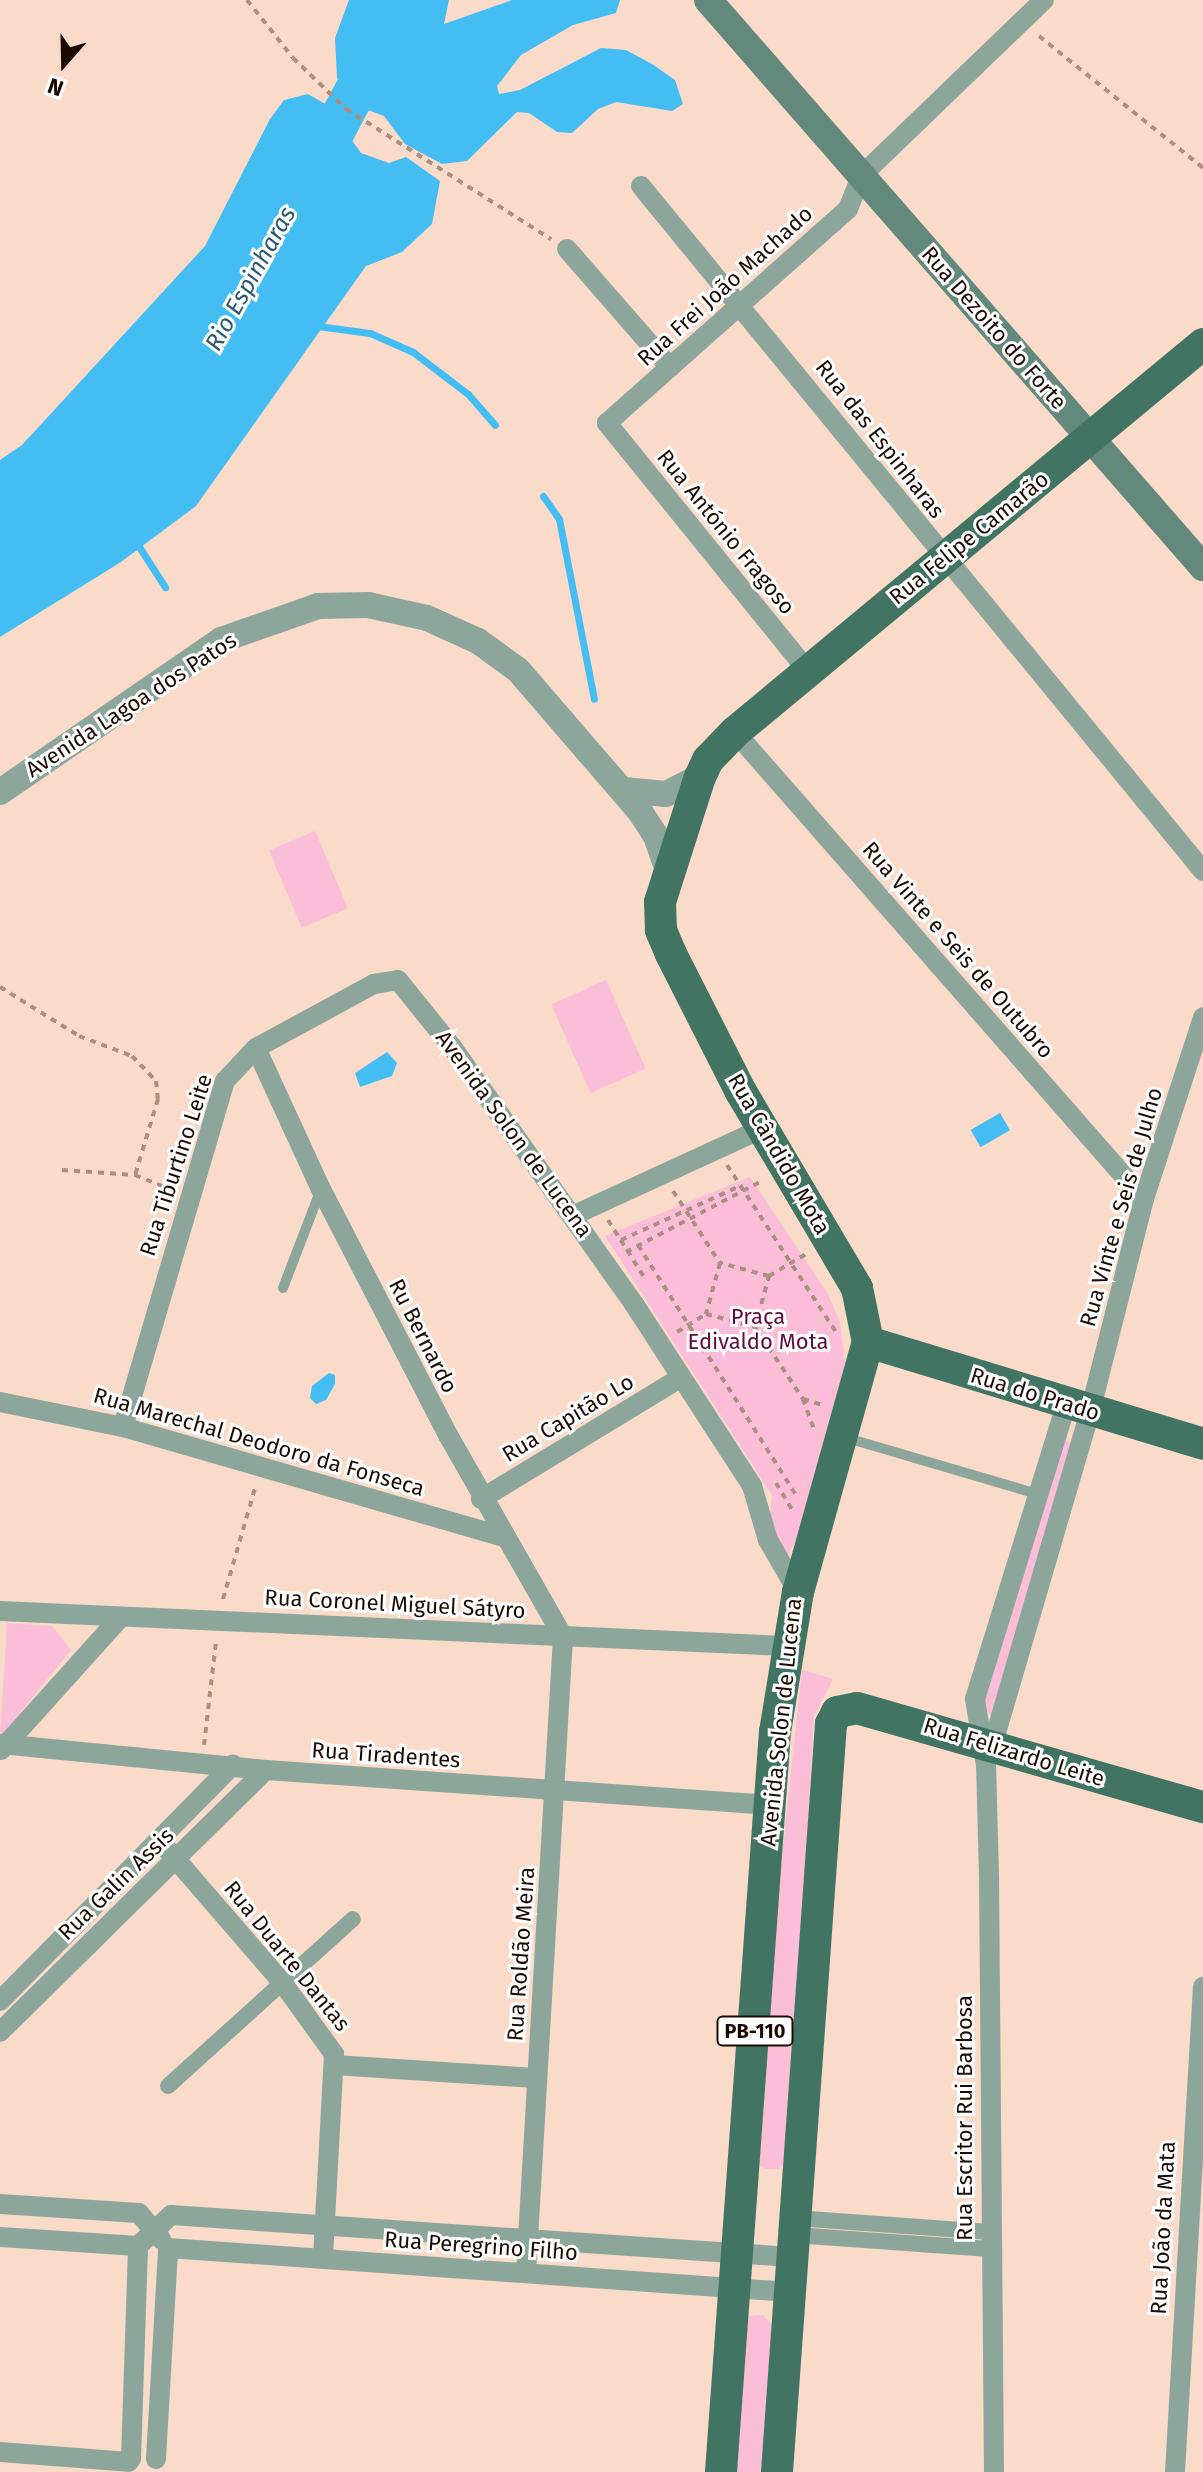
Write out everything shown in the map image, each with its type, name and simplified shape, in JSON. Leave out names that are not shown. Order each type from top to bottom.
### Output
[{"type":"main road","name":"Rua Dezoito do Forte","points":[[708,0],[1203,567]]},
{"type":"main road","name":"Rua Felipe Camarão","points":[[735,732],[1203,344]]},
{"type":"main road","name":"Rua Cândido Mota","points":[[735,732],[708,760],[700,777],[660,902],[661,930],[763,1128],[857,1288],[853,1343],[798,1592]]},
{"type":"main road","name":"Rua do Prado","points":[[853,1343],[1203,1444]]},
{"type":"main road","name":"Avenida Solon de Lucena","points":[[721,2472],[738,2288],[770,1805],[787,1646],[798,1592]]},
{"type":"main road","name":"Rua Felizardo Leite","points":[[799,2163],[831,1724],[837,1712],[857,1708],[987,1752],[1203,1807]]},
{"type":"main road","points":[[747,2158],[757,2171],[770,2177],[799,2163]]},
{"type":"main road","name":"PB-110","points":[[777,2472],[799,2163]]},
{"type":"street","points":[[861,176],[1044,0]]},
{"type":"street","name":"Rua Frei João Machado","points":[[607,423],[848,209],[861,176]]},
{"type":"street","name":"Rua das Espinharas","points":[[641,186],[741,304],[944,558],[1203,871]]},
{"type":"street","points":[[567,249],[670,367]]},
{"type":"street","name":"Rua António Fragoso","points":[[607,423],[807,670]]},
{"type":"street","name":"Avenida Lagoa dos Patos","points":[[0,792],[221,640],[318,606],[355,605],[427,618],[478,641],[518,670],[649,822],[669,873]]},
{"type":"street","name":"Rua Vinte e Seis de Outubro","points":[[735,732],[1144,1199]]},
{"type":"street","points":[[623,790],[666,794],[700,777]]},
{"type":"street","points":[[649,822],[673,824],[688,812]]},
{"type":"street","name":"Rua Tiburtino Leite","points":[[123,1427],[225,1081],[256,1048],[374,984],[398,980],[410,990]]},
{"type":"street","name":"Avenida Solon de Lucena","points":[[410,990],[572,1216],[752,1486],[768,1540],[798,1592]]},
{"type":"street","name":"Rua Vinte e Seis de Julho","points":[[1078,1408],[1203,1017]]},
{"type":"street","name":"Ru Bernardo","points":[[256,1048],[321,1189],[481,1499],[563,1637]]},
{"type":"street","points":[[572,1216],[719,1153],[763,1128]]},
{"type":"street","name":"Rua Capitão Lo","points":[[481,1499],[680,1378]]},
{"type":"street","name":"Rua Marechal Deodoro da Fonseca","points":[[0,1402],[123,1427],[503,1537]]},
{"type":"street","name":"Rua Escritor Rui Barbosa","points":[[994,2472],[989,2240],[987,1752],[975,1699],[1037,1494],[1078,1408]]},
{"type":"street","name":"Rua Escritor Rui Barbosa","points":[[987,1752],[1078,1408]]},
{"type":"street","name":"Rua Coronel Miguel Sátyro","points":[[0,1611],[119,1619],[218,1619],[787,1646]]},
{"type":"street","points":[[2,1746],[119,1619]]},
{"type":"street","name":"Rua Roldão Meira","points":[[526,2273],[563,1637]]},
{"type":"street","name":"Rua Tiradentes","points":[[2,1746],[266,1770],[770,1805]]},
{"type":"street","name":"Rua Galin Assis","points":[[0,2001],[161,1842],[233,1765]]},
{"type":"street","name":"Rua Galin Assis","points":[[0,2032],[266,1770]]},
{"type":"street","name":"Rua Duarte Dantas","points":[[161,1842],[282,1982],[330,2044],[334,2065],[323,2259]]},
{"type":"street","points":[[168,2086],[353,1919]]},
{"type":"street","name":"Rua João da Mata","points":[[1175,2472],[1203,1987]]},
{"type":"street","points":[[334,2065],[537,2078]]},
{"type":"street","points":[[0,2204],[139,2213],[168,2248],[160,2465],[0,2452]]},
{"type":"street","name":"Rua Peregrino Filho","points":[[154,2230],[171,2215],[740,2253],[794,2237]]},
{"type":"street","points":[[128,2464],[138,2246],[154,2230]]},
{"type":"street","points":[[0,2237],[138,2246]]},
{"type":"street","points":[[794,2237],[989,2240]]},
{"type":"street","name":"Rua Peregrino Filho","points":[[168,2248],[790,2292]]},
{"type":"lane","points":[[283,1288],[321,1189]]},
{"type":"lane","points":[[836,1422],[1037,1494]]},
{"type":"path","points":[[247,0],[293,58],[346,109],[567,249]]},
{"type":"path","points":[[1021,22],[1203,168]]},
{"type":"path","points":[[0,987],[79,1036],[132,1056],[156,1081],[158,1099],[135,1175]]},
{"type":"path","points":[[719,1153],[836,1331],[853,1343]]},
{"type":"path","points":[[62,1170],[135,1175],[189,1198]]},
{"type":"path","points":[[628,1251],[741,1188]]},
{"type":"path","points":[[621,1240],[706,1202],[727,1196]]},
{"type":"path","points":[[706,1202],[709,1208]]},
{"type":"path","points":[[687,1210],[720,1263],[769,1276]]},
{"type":"path","points":[[664,1220],[669,1229]]},
{"type":"path","points":[[646,1228],[652,1238]]},
{"type":"path","points":[[755,1327],[769,1276],[829,1241]]},
{"type":"path","points":[[638,1245],[803,1507]]},
{"type":"path","points":[[679,1331],[706,1314],[720,1263]]},
{"type":"path","points":[[654,1293],[665,1287]]},
{"type":"path","points":[[706,1314],[755,1327],[803,1399],[836,1422]]},
{"type":"path","points":[[699,1362],[708,1356]]},
{"type":"path","points":[[201,1763],[218,1619],[261,1465]]},
{"type":"green space","points":[[315,831],[348,908],[302,928],[269,851]]},
{"type":"green space","points":[[606,980],[645,1069],[591,1093],[551,1004]]},
{"type":"green space","name":"Praça Edivaldo Mota","points":[[750,1177],[828,1294],[840,1323],[845,1363],[797,1538],[785,1561],[769,1532],[772,1495],[605,1236]]},
{"type":"green space","points":[[1060,1439],[1075,1444],[992,1718],[979,1695]]},
{"type":"green space","points":[[7,1623],[52,1626],[71,1650],[0,1737]]},
{"type":"green space","points":[[802,1670],[833,1679],[814,1716],[788,2158],[779,2169],[766,2169],[756,2163],[751,2148]]},
{"type":"green space","points":[[763,2315],[773,2326],[764,2472],[732,2472],[741,2338],[750,2316]]},
{"type":"water","points":[[349,0],[449,0],[444,24],[512,0],[620,0],[616,13],[573,25],[521,55],[497,86],[499,94],[520,90],[601,48],[626,50],[652,64],[675,80],[683,104],[672,111],[616,102],[598,109],[572,133],[557,132],[529,113],[517,112],[467,161],[442,164],[405,144],[384,116],[368,110],[337,78],[335,38]]},
{"type":"water","points":[[308,94],[327,105],[361,153],[389,163],[406,157],[440,181],[432,224],[402,252],[366,266],[196,506],[121,562],[0,637],[0,460],[22,445],[205,246],[270,119],[284,100]]},
{"type":"water","points":[[387,1052],[397,1063],[392,1076],[360,1087],[355,1073]]},
{"type":"water","points":[[1000,1113],[1010,1130],[981,1147],[971,1130]]},
{"type":"water","points":[[329,1373],[335,1375],[335,1384],[326,1400],[316,1404],[310,1398],[312,1386]]},
{"type":"waterway","name":"Rio Espinharas","points":[[313,170],[404,0]]},
{"type":"waterway","points":[[318,326],[370,333],[413,352],[468,394],[495,425]]},
{"type":"waterway","points":[[543,496],[559,519],[594,699]]},
{"type":"waterway","points":[[136,542],[165,587]]}]
